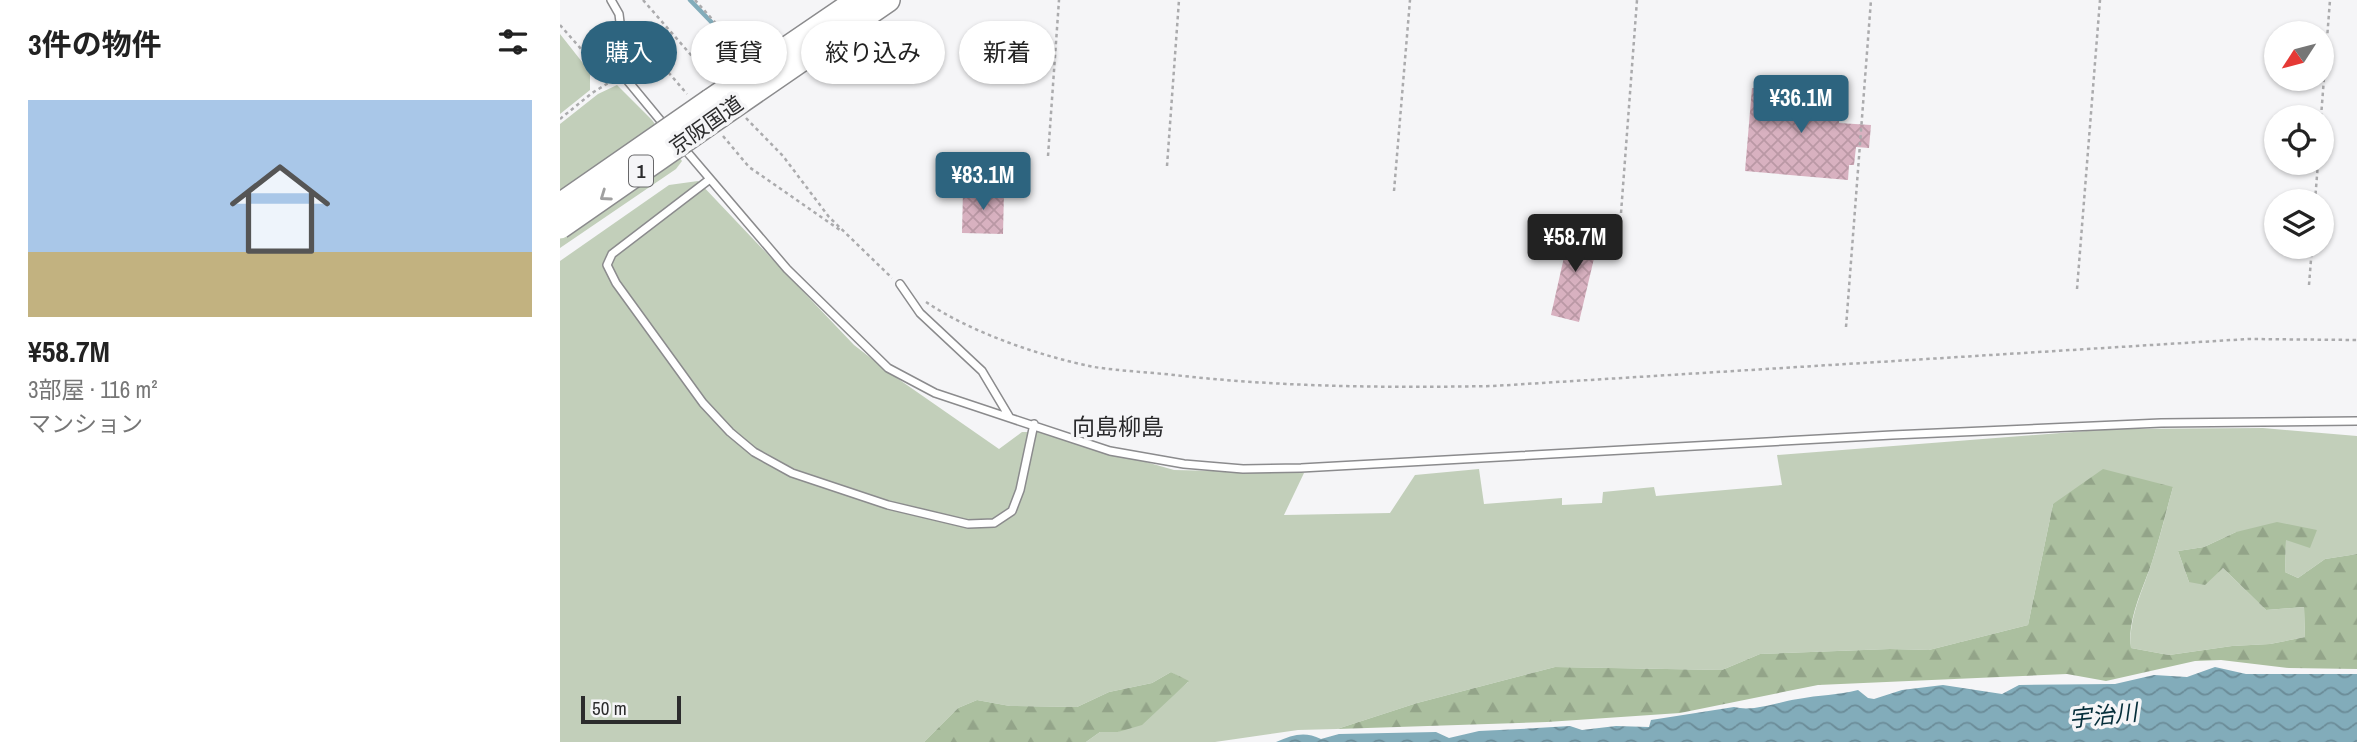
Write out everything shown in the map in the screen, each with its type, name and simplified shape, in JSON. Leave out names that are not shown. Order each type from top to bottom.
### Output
[{"type":"highway","name":"京阪国道","points":[[560,227],[858,0]]},
{"type":"highway","name":"京阪国道","points":[[560,205],[888,0]]},
{"type":"lane","points":[[611,0],[620,21]]},
{"type":"lane","points":[[629,84],[787,269],[888,368],[935,393],[1110,451],[1184,464],[1243,469],[2107,425],[2357,421]]},
{"type":"lane","points":[[710,179],[612,254],[607,265],[616,283],[704,403],[730,432],[754,452],[792,473],[888,505],[968,524],[994,523],[1012,511],[1020,490],[1034,424]]},
{"type":"lane","points":[[900,284],[906,297],[920,313],[982,371],[1010,418]]},
{"type":"path","points":[[643,0],[722,104],[783,156],[829,217],[874,263],[943,314],[1001,341],[1094,366],[1222,381],[1370,388],[1493,386],[2248,339],[2357,340]]},
{"type":"path","points":[[695,0],[714,21]]},
{"type":"path","points":[[1048,156],[1059,0]]},
{"type":"path","points":[[1167,166],[1179,0]]},
{"type":"path","points":[[1394,191],[1410,0]]},
{"type":"path","points":[[1621,212],[1637,0]]},
{"type":"path","points":[[1846,327],[1871,0]]},
{"type":"path","points":[[2077,289],[2100,0]]},
{"type":"path","points":[[2322,105],[2330,0]]},
{"type":"path","points":[[560,24],[581,48]]},
{"type":"path","points":[[560,119],[607,84]]},
{"type":"path","points":[[2309,285],[2311,259]]},
{"type":"green space","points":[[560,34],[581,61],[581,84],[590,84],[590,90],[560,114]]},
{"type":"green space","points":[[617,85],[652,120],[682,161],[676,169],[560,248],[560,124],[598,94]]},
{"type":"green space","points":[[698,181],[854,345],[999,449],[1022,432],[1041,432],[1174,470],[1304,473],[1284,515],[1390,513],[1415,475],[1479,469],[1484,504],[1562,498],[1562,505],[1602,503],[1603,492],[1654,487],[1656,496],[1782,485],[1777,455],[2112,429],[2263,428],[2357,436],[2357,554],[2325,559],[2298,578],[2285,572],[2286,539],[2317,530],[2236,532],[2204,547],[2178,551],[2189,582],[2223,568],[2266,610],[2304,607],[2305,637],[2270,644],[2232,646],[2169,655],[2131,648],[2134,615],[2173,487],[2053,504],[2028,625],[1929,650],[1760,654],[1722,670],[1555,667],[1417,703],[1337,729],[1298,730],[1215,742],[1086,742],[1100,732],[1118,732],[1166,701],[1188,682],[1171,672],[1152,683],[1109,692],[1077,707],[1010,706],[977,700],[958,708],[924,742],[560,742],[560,261],[669,185]]},
{"type":"green space","points":[[2103,469],[2173,487],[2131,626],[2131,648],[2169,655],[2232,646],[2270,644],[2305,637],[2304,607],[2266,610],[2223,568],[2205,585],[2189,582],[2178,551],[2204,547],[2236,532],[2277,522],[2317,530],[2310,548],[2286,540],[2285,572],[2298,578],[2325,559],[2357,554],[2357,669],[2289,668],[2221,660],[2195,661],[2106,681],[2067,674],[1818,685],[1680,713],[1547,722],[1337,729],[1417,703],[1555,667],[1722,670],[1760,654],[1929,650],[2028,625],[2053,504]]},
{"type":"green space","points":[[1171,672],[1189,681],[1142,725],[1118,732],[1100,732],[1086,742],[924,742],[958,708],[977,700],[1010,706],[1077,707],[1109,692],[1152,683]]},
{"type":"water","name":"宇治川","points":[[2215,667],[2246,674],[2357,674],[2357,742],[1276,742],[1304,735],[1321,739],[1339,734],[1436,732],[1449,738],[1479,731],[1570,726],[1582,730],[1616,726],[1649,727],[1651,720],[1734,707],[1758,707],[1858,690],[1874,699],[1902,690],[1943,685],[2002,694],[2019,685],[2115,684],[2154,675],[2187,677]]},
{"type":"building","points":[[1752,88],[1841,96],[1839,123],[1871,125],[1869,148],[1856,147],[1854,165],[1849,165],[1848,180],[1745,171]]},
{"type":"building","points":[[963,191],[1004,191],[1003,234],[962,233]]},
{"type":"building","points":[[1571,226],[1600,233],[1579,322],[1551,315]]},
{"type":"waterway","points":[[690,0],[710,21]]},
{"type":"district","name":"向島柳島","points":[[1118,426]]}]
